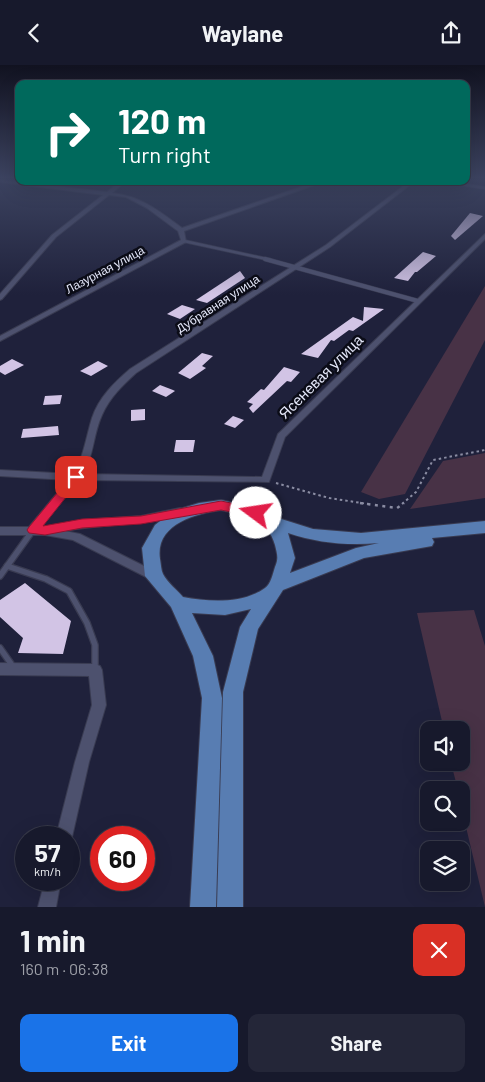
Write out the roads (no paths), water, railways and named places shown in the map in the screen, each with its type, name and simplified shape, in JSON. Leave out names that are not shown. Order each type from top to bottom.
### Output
[{"type":"main road","points":[[203,907],[212,698],[204,656],[178,603],[154,576],[150,548],[161,529],[179,515],[198,508],[235,507],[313,535],[361,539],[485,527]]},
{"type":"main road","points":[[230,907],[233,692],[249,627],[275,588],[287,558],[280,533],[268,520]]},
{"type":"main road","points":[[178,603],[203,609],[231,609],[275,588],[362,552],[485,536]]},
{"type":"street","points":[[0,298],[54,236],[79,216]]},
{"type":"street","points":[[162,216],[181,230],[184,241]]},
{"type":"street","points":[[181,230],[221,216]]},
{"type":"street","name":"Дубравная улица","points":[[39,530],[84,464],[97,416],[111,391],[133,371],[328,246],[367,216]]},
{"type":"street","name":"Ясеневая улица","points":[[76,477],[266,480],[281,436],[485,235]]},
{"type":"street","name":"Лазурная улица","points":[[0,339],[184,241]]},
{"type":"street","points":[[0,473],[76,477]]},
{"type":"street","points":[[0,531],[39,530],[82,524],[141,520],[198,508]]},
{"type":"street","points":[[39,530],[76,537],[154,576]]},
{"type":"street","points":[[0,669],[95,670],[99,705],[82,762],[67,826]]},
{"type":"street","points":[[47,907],[51,891]]},
{"type":"lane","points":[[184,241],[297,266],[418,301]]},
{"type":"lane","points":[[0,576],[39,530]]},
{"type":"lane","points":[[7,566],[46,579],[69,591],[87,623],[95,645],[95,670]]},
{"type":"lane","points":[[0,648],[15,669]]}]
